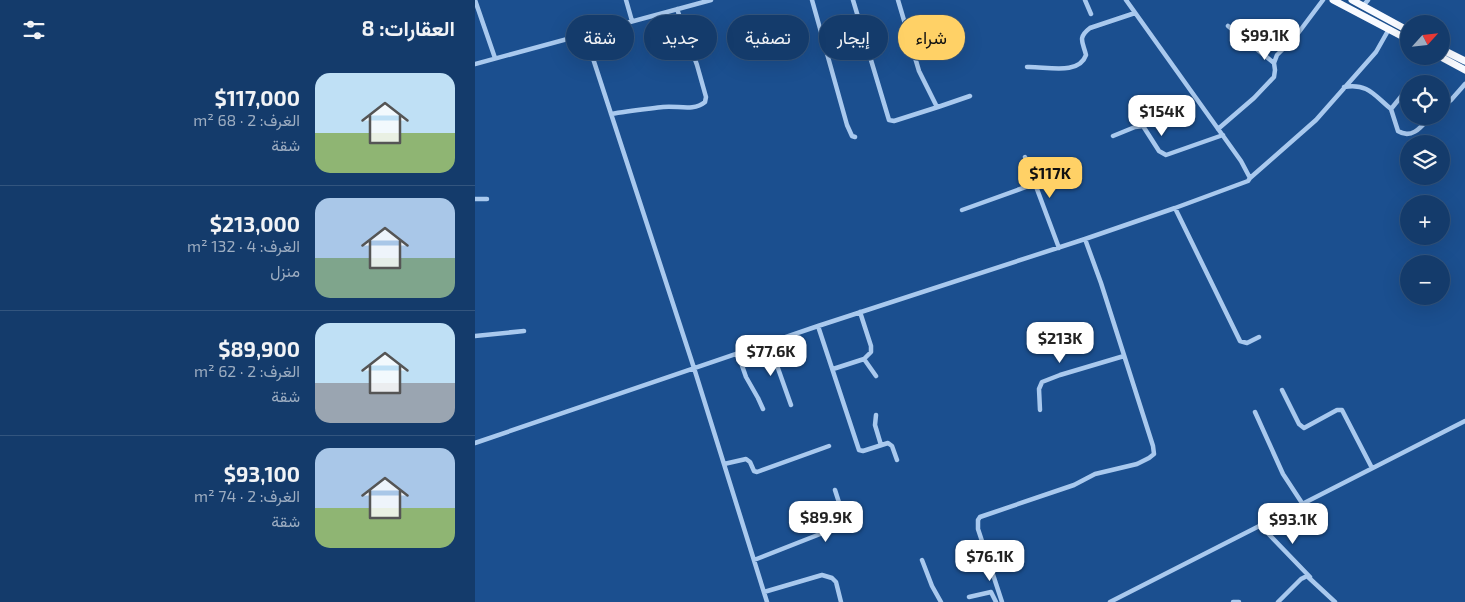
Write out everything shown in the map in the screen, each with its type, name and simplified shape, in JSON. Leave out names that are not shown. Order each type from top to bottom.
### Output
[{"type":"highway","points":[[1333,0],[1400,35]]},
{"type":"highway","points":[[1352,0],[1400,26]]},
{"type":"highway","points":[[1450,54],[1465,61]]},
{"type":"highway","points":[[1450,62],[1465,70]]},
{"type":"street","points":[[475,0],[495,58]]},
{"type":"street","points":[[626,0],[631,15]]},
{"type":"street","points":[[634,21],[711,0]]},
{"type":"street","points":[[812,0],[847,125],[852,136],[855,137]]},
{"type":"street","points":[[853,0],[889,120],[894,121],[970,96]]},
{"type":"street","points":[[898,0],[919,71],[939,107]]},
{"type":"street","points":[[1085,0],[1091,14]]},
{"type":"street","points":[[1126,0],[1241,161],[1250,178]]},
{"type":"street","points":[[1218,129],[1254,98],[1274,77],[1274,62],[1277,55],[1296,36],[1323,0]]},
{"type":"street","points":[[1363,6],[1369,0]]},
{"type":"street","points":[[611,114],[663,107],[686,108],[705,102],[706,97],[697,65],[677,9]]},
{"type":"street","points":[[1027,67],[1064,68],[1080,64],[1085,60],[1086,55],[1081,43],[1084,33],[1090,28],[1135,13]]},
{"type":"street","points":[[1228,26],[1274,62]]},
{"type":"street","points":[[475,443],[818,326],[1059,248],[1236,186],[1250,178],[1315,120],[1376,52],[1389,29]]},
{"type":"street","points":[[475,64],[566,39]]},
{"type":"street","points":[[593,60],[694,368],[767,602]]},
{"type":"street","points":[[1450,101],[1465,84]]},
{"type":"street","points":[[1344,87],[1356,85],[1364,87],[1391,109],[1398,131],[1404,134],[1416,131],[1422,125]]},
{"type":"street","points":[[1391,109],[1400,98]]},
{"type":"street","points":[[1113,136],[1135,127],[1143,126],[1159,151],[1166,155],[1223,136]]},
{"type":"street","points":[[1025,157],[1059,248]]},
{"type":"street","points":[[962,210],[1034,184]]},
{"type":"street","points":[[475,200],[487,199]]},
{"type":"street","points":[[1175,208],[1239,341],[1247,342],[1259,337]]},
{"type":"street","points":[[1002,602],[977,520],[1074,484],[1095,474],[1137,464],[1153,455],[1153,446],[1085,239]]},
{"type":"street","points":[[833,370],[863,359],[871,352],[871,346],[860,312]]},
{"type":"street","points":[[818,326],[859,450],[863,451],[891,444],[897,460]]},
{"type":"street","points":[[475,336],[525,331]]},
{"type":"street","points":[[769,343],[791,405]]},
{"type":"street","points":[[738,354],[746,377],[763,409]]},
{"type":"street","points":[[1040,410],[1039,389],[1042,382],[1124,356]]},
{"type":"street","points":[[863,359],[876,376]]},
{"type":"street","points":[[1282,390],[1302,427],[1309,426],[1337,410],[1342,410],[1372,468]]},
{"type":"street","points":[[1255,412],[1283,474],[1302,504]]},
{"type":"street","points":[[876,415],[875,425],[881,445]]},
{"type":"street","points":[[1110,602],[1465,421]]},
{"type":"street","points":[[724,464],[746,459],[750,462],[754,471],[757,472],[829,446]]},
{"type":"street","points":[[754,560],[843,526],[844,518],[835,490]]},
{"type":"street","points":[[1260,524],[1335,602]]},
{"type":"street","points":[[922,560],[932,586],[941,602]]},
{"type":"street","points":[[764,592],[822,575],[832,578],[836,582],[841,602]]},
{"type":"street","points":[[1278,602],[1304,576],[1312,580]]},
{"type":"street","points":[[969,597],[991,592],[996,602]]},
{"type":"street","points":[[1233,602],[1239,602]]}]
